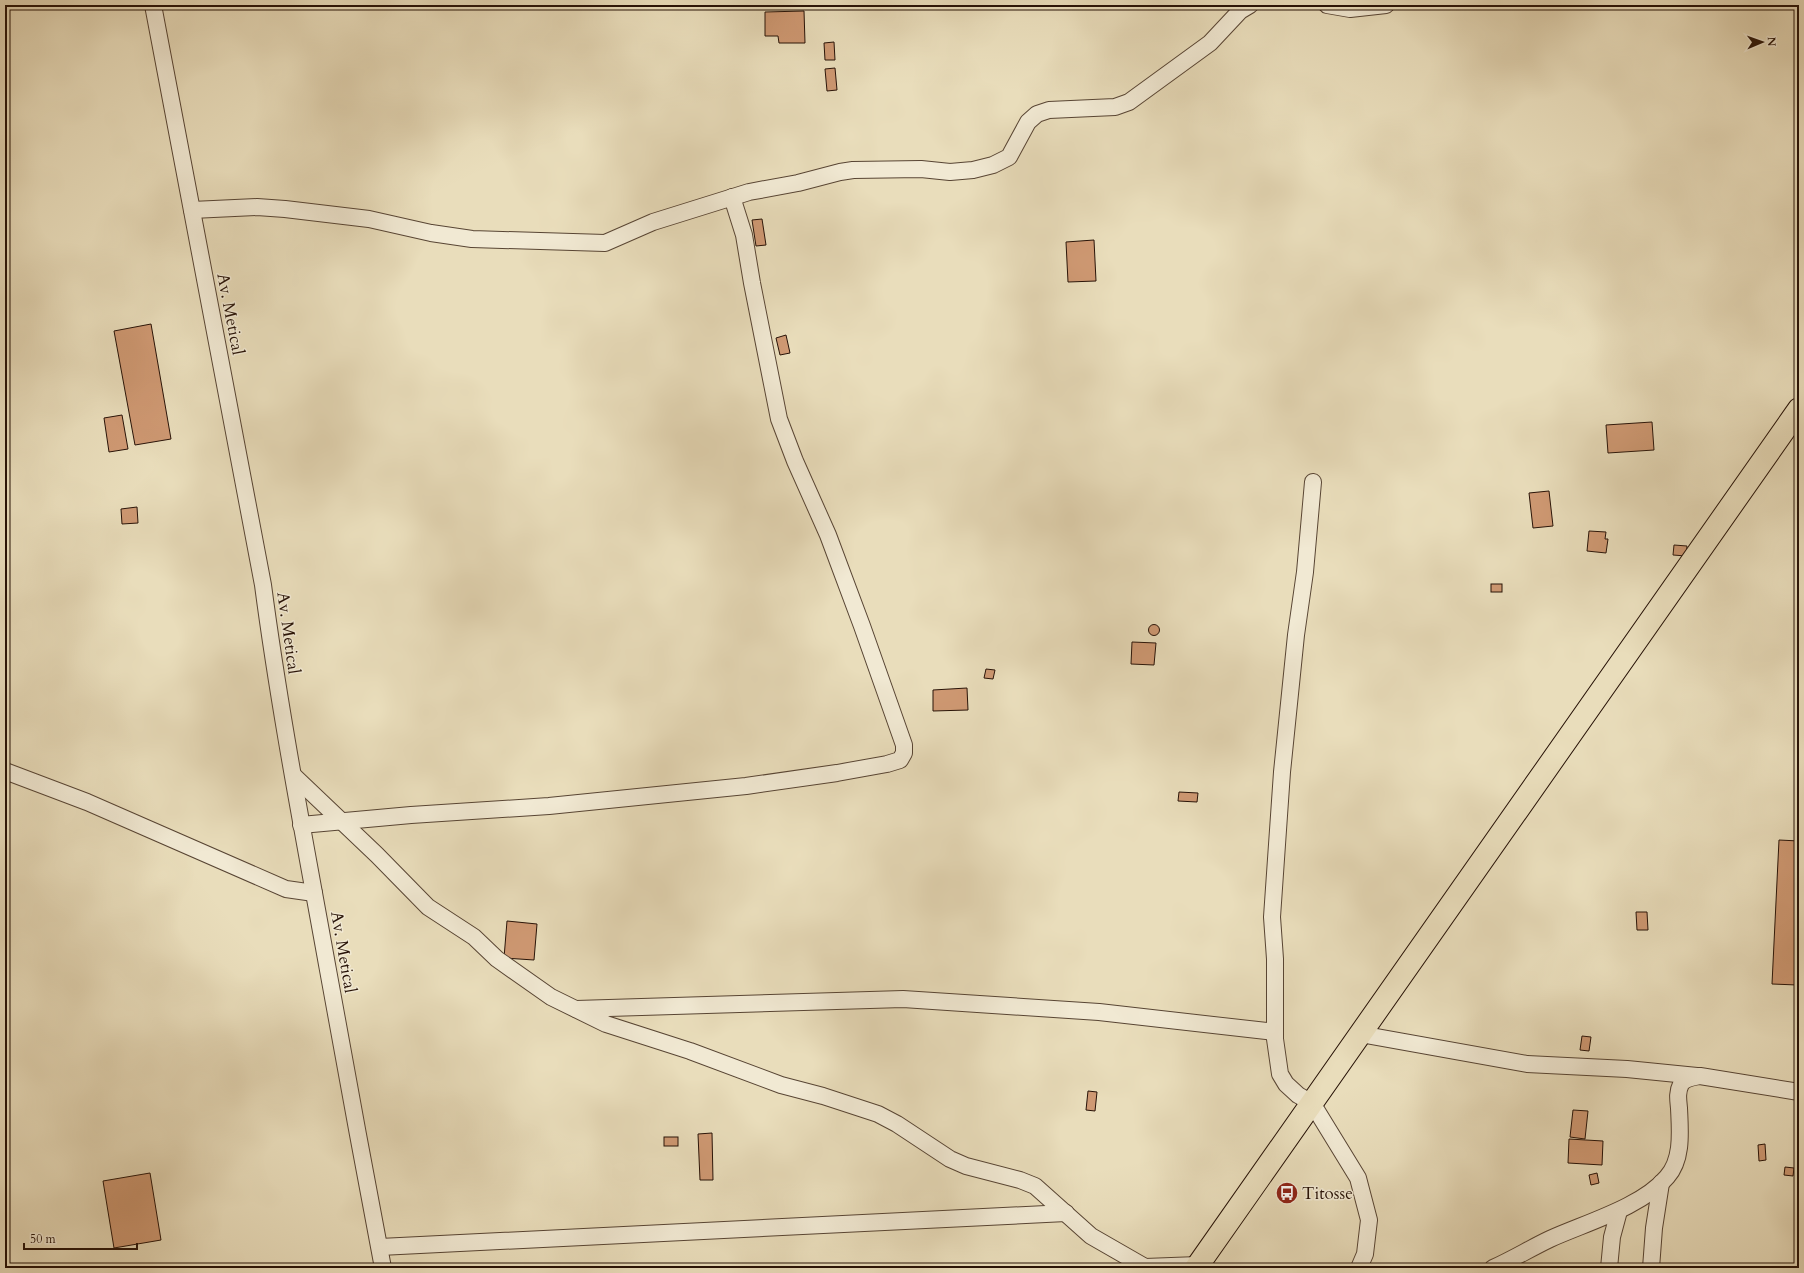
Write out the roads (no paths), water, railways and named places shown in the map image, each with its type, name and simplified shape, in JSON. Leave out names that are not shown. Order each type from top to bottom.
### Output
[{"type":"highway","points":[[1199,1267],[1360,1034],[1799,408]]},
{"type":"street","name":"Av. Metical","points":[[153,5],[264,585],[272,651],[301,824],[383,1268]]},
{"type":"street","points":[[192,210],[256,207],[285,209],[369,219],[430,233],[472,239],[605,243],[653,222],[732,197],[853,170],[921,169],[950,172],[973,170],[993,165],[1009,157],[1028,122],[1037,114],[1049,110],[1115,107],[1129,102],[1210,43],[1240,11],[1250,5]]},
{"type":"street","points":[[1327,5],[1350,9],[1386,5]]},
{"type":"street","points":[[301,824],[549,806],[746,786],[837,773],[887,764],[900,760],[904,753],[904,745],[888,698],[828,535],[795,461],[779,420],[744,235],[732,197]]},
{"type":"street","points":[[1314,482],[1305,572],[1295,642],[1282,772],[1272,917],[1275,959],[1276,1051],[1280,1074],[1286,1084],[1298,1095],[1312,1103],[1358,1178],[1368,1220],[1365,1254],[1359,1268]]},
{"type":"street","points":[[5,771],[87,802],[286,890],[314,893]]},
{"type":"street","points":[[294,776],[398,875],[428,907],[474,937],[497,959],[550,998],[606,1024],[690,1051],[782,1086],[823,1096],[878,1114],[897,1124],[960,1164],[1020,1180],[1035,1186],[1091,1236],[1145,1267],[1199,1267]]},
{"type":"street","points":[[575,1009],[903,999],[1099,1012],[1275,1032]]},
{"type":"street","points":[[1360,1034],[1527,1064],[1627,1069],[1700,1076],[1799,1092]]},
{"type":"street","points":[[1493,1268],[1549,1239],[1619,1211],[1656,1189],[1672,1170],[1680,1149],[1678,1092],[1682,1082],[1700,1076]]},
{"type":"street","points":[[1651,1268],[1654,1228],[1661,1183]]},
{"type":"street","points":[[1609,1268],[1612,1237],[1619,1211]]},
{"type":"street","points":[[380,1247],[1066,1213]]},
{"type":"place","name":"Titosse","points":[[1287,1193]]}]
